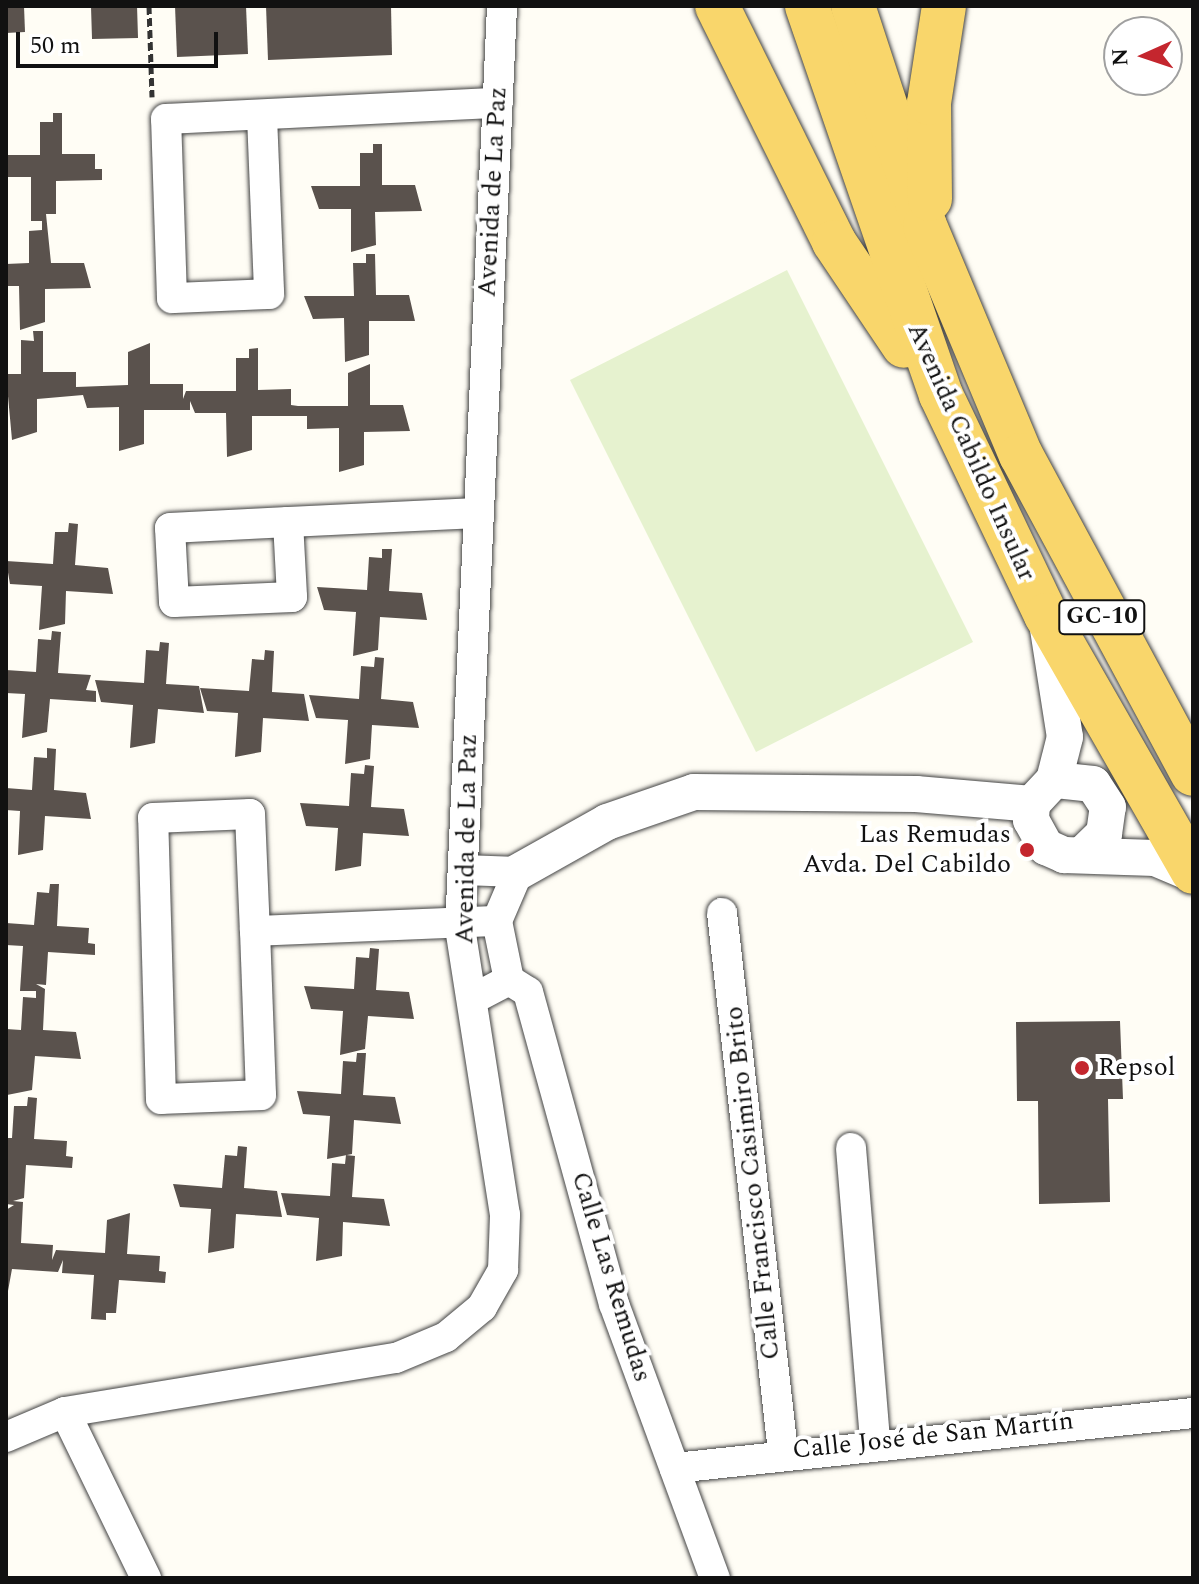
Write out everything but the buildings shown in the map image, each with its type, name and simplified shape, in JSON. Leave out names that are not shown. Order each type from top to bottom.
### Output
[{"type":"main road","points":[[717,6],[834,242],[941,395]]},
{"type":"main road","name":"Avenida Cabildo Insular","points":[[807,6],[879,234],[941,395],[1046,615],[1193,873]]},
{"type":"main road","name":"Avenida Cabildo Insular","points":[[853,6],[964,324],[1104,619],[1193,774]]},
{"type":"main road","points":[[944,6],[928,176],[933,222],[964,324]]},
{"type":"street","name":"Avenida de La Paz","points":[[6,1437],[65,1412],[396,1358],[446,1337],[482,1307],[503,1270],[505,1215],[460,928],[502,6]]},
{"type":"street","points":[[262,116],[269,294],[172,298],[166,119],[498,103]]},
{"type":"street","points":[[288,522],[292,597],[174,602],[170,528],[288,522],[478,513]]},
{"type":"street","points":[[1046,615],[1065,737],[1043,792],[1036,835],[1046,847],[1155,858],[1193,873]]},
{"type":"street","points":[[463,870],[518,872],[607,822],[694,792],[1043,792],[1093,784],[1108,807],[1104,834],[1084,853]]},
{"type":"street","points":[[250,814],[255,931],[261,1095],[161,1099],[153,818],[250,814]]},
{"type":"street","points":[[255,931],[460,928],[497,921],[518,872]]},
{"type":"street","name":"Calle Francisco Casimiro Brito","points":[[722,913],[783,1452]]},
{"type":"street","name":"Calle Las Remudas","points":[[497,921],[509,980],[528,992],[614,1304],[715,1578]]},
{"type":"street","points":[[473,999],[509,980]]},
{"type":"street","points":[[851,1148],[875,1443]]},
{"type":"street","points":[[65,1412],[146,1578]]},
{"type":"street","name":"Calle José de San Martín","points":[[675,1468],[783,1452],[1193,1413]]},
{"type":"path","points":[[149,6],[152,99]]},
{"type":"green space","points":[[787,270],[973,642],[756,752],[570,380]]},
{"type":"place","name":"Las Remudas Avda. Del Cabildo","points":[[1027,850]]},
{"type":"place","name":"Repsol","points":[[1082,1068]]}]
